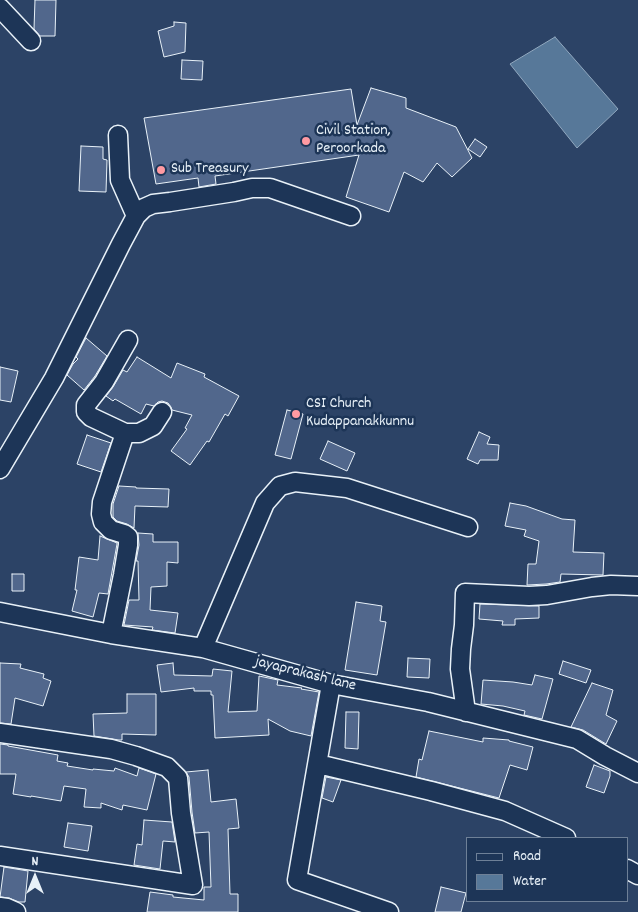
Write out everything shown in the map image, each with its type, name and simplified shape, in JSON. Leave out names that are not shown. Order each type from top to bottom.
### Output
[{"type":"street","points":[[0,8],[31,41]]},
{"type":"street","points":[[118,135],[120,180],[136,216]]},
{"type":"street","points":[[0,469],[54,378],[136,216],[144,208],[153,204],[188,200],[252,188],[270,188],[352,216]]},
{"type":"street","points":[[128,340],[104,382],[86,405],[86,412],[91,417],[125,433],[139,433],[146,430],[152,426],[162,412]]},
{"type":"street","points":[[111,634],[128,537],[111,530],[102,522],[101,514],[102,502],[125,433]]},
{"type":"street","points":[[203,648],[265,503],[280,486],[295,482],[346,488],[468,526]]},
{"type":"street","points":[[466,712],[460,670],[465,593],[529,596],[611,585],[638,586]]},
{"type":"street","name":"jayaprakash lane","points":[[0,612],[111,634],[203,648],[331,684],[428,702],[577,739],[638,773]]},
{"type":"street","points":[[331,684],[296,880],[390,912]]},
{"type":"street","points":[[0,734],[112,749],[167,767],[178,778],[181,813],[193,885],[0,856]]},
{"type":"street","points":[[318,764],[505,811],[564,837]]},
{"type":"street","points":[[0,907],[16,912]]},
{"type":"water","points":[[555,37],[618,109],[577,148],[510,64]]},
{"type":"building","points":[[35,0],[56,0],[55,36],[40,36],[34,29]]},
{"type":"building","points":[[174,22],[186,23],[185,52],[164,57],[158,31],[174,26]]},
{"type":"building","points":[[182,60],[203,61],[202,80],[181,79]]},
{"type":"building","name":"Civil Station, Peroorkada","points":[[371,88],[406,98],[406,108],[456,127],[472,158],[452,177],[437,163],[423,182],[404,172],[389,212],[346,197],[359,155],[215,176],[216,184],[199,187],[198,178],[156,184],[144,118],[351,89],[357,125]]},
{"type":"building","points":[[475,139],[487,147],[480,157],[468,149]]},
{"type":"building","points":[[81,146],[103,147],[103,159],[107,160],[106,192],[79,191]]},
{"type":"building","points":[[86,338],[107,356],[84,390],[67,375],[78,359],[76,357]]},
{"type":"building","points":[[137,357],[171,378],[177,363],[205,374],[204,377],[239,396],[228,416],[225,414],[209,442],[207,441],[190,465],[171,451],[187,429],[185,428],[192,415],[172,410],[168,403],[162,401],[154,406],[146,404],[141,414],[106,396],[123,370],[127,372]]},
{"type":"building","points":[[0,367],[18,371],[11,402],[0,400]]},
{"type":"building","points":[[287,410],[303,414],[291,459],[275,455]]},
{"type":"building","points":[[479,432],[490,437],[487,444],[499,445],[498,460],[480,460],[478,464],[467,459]]},
{"type":"building","points":[[87,435],[111,443],[101,472],[77,464]]},
{"type":"building","points":[[328,441],[355,453],[347,471],[320,459]]},
{"type":"building","points":[[119,486],[169,489],[168,507],[135,506],[134,528],[117,521],[113,517],[113,504]]},
{"type":"building","points":[[510,503],[526,506],[562,519],[575,520],[573,552],[604,553],[603,575],[561,574],[560,582],[527,585],[528,564],[536,564],[539,541],[524,536],[526,530],[505,526]]},
{"type":"building","points":[[138,533],[153,534],[153,542],[178,542],[178,563],[167,562],[167,586],[151,587],[150,610],[178,613],[175,633],[152,630],[153,627],[124,625],[129,600],[139,600],[138,561],[136,561],[139,545]]},
{"type":"building","points":[[100,536],[117,544],[108,594],[99,593],[93,617],[72,611],[77,590],[75,590],[79,557],[98,560]]},
{"type":"building","points":[[12,574],[24,574],[24,591],[12,591]]},
{"type":"building","points":[[356,602],[382,606],[380,621],[386,622],[377,675],[345,670]]},
{"type":"building","points":[[480,604],[539,606],[539,618],[515,619],[515,625],[502,625],[503,621],[479,619]]},
{"type":"building","points":[[408,658],[430,659],[429,678],[407,677]]},
{"type":"building","points":[[563,661],[591,670],[586,683],[559,674]]},
{"type":"building","points":[[0,663],[21,664],[20,668],[44,674],[43,678],[51,681],[43,706],[15,698],[11,724],[0,723]]},
{"type":"building","points":[[173,663],[174,675],[212,676],[213,669],[232,671],[228,712],[257,711],[259,676],[278,680],[277,685],[319,692],[311,736],[290,731],[268,719],[269,735],[215,738],[213,695],[211,695],[211,691],[194,691],[194,688],[161,692],[157,665]]},
{"type":"building","points":[[535,675],[553,679],[542,719],[524,715],[525,711],[481,704],[483,680],[532,685]]},
{"type":"building","points":[[592,683],[613,690],[606,715],[617,721],[606,744],[583,730],[571,727]]},
{"type":"building","points":[[127,694],[156,694],[156,735],[122,734],[122,740],[94,736],[93,714],[127,713]]},
{"type":"building","points":[[346,712],[359,712],[358,749],[345,748]]},
{"type":"building","points":[[429,731],[483,742],[483,738],[509,740],[533,747],[527,770],[510,765],[499,798],[416,777],[419,759],[422,760]]},
{"type":"building","points":[[0,744],[58,755],[57,761],[68,763],[67,766],[114,771],[115,768],[137,776],[139,768],[156,774],[147,810],[123,805],[122,810],[101,803],[101,808],[84,807],[86,789],[64,786],[61,801],[13,794],[16,774],[0,774]]},
{"type":"building","points":[[594,765],[610,771],[604,793],[586,787]]},
{"type":"building","points":[[208,770],[211,802],[236,799],[239,828],[228,829],[230,894],[238,894],[238,912],[147,912],[150,892],[173,895],[173,897],[204,900],[204,887],[211,887],[209,832],[195,833],[189,777],[186,772]]},
{"type":"building","points":[[326,777],[341,780],[333,802],[322,798]]},
{"type":"building","points":[[144,820],[172,822],[175,842],[163,841],[160,869],[134,865],[137,844],[142,845]]},
{"type":"building","points":[[68,823],[92,826],[88,851],[64,847]]},
{"type":"building","points":[[4,867],[28,871],[25,902],[0,897]]},
{"type":"building","points":[[441,887],[466,893],[461,912],[435,912]]},
{"type":"place","name":"Civil Station, Peroorkada","points":[[306,141]]},
{"type":"place","name":"Sub Treasury","points":[[161,170]]},
{"type":"place","name":"CSI Church Kudappanakkunnu","points":[[296,414]]}]
